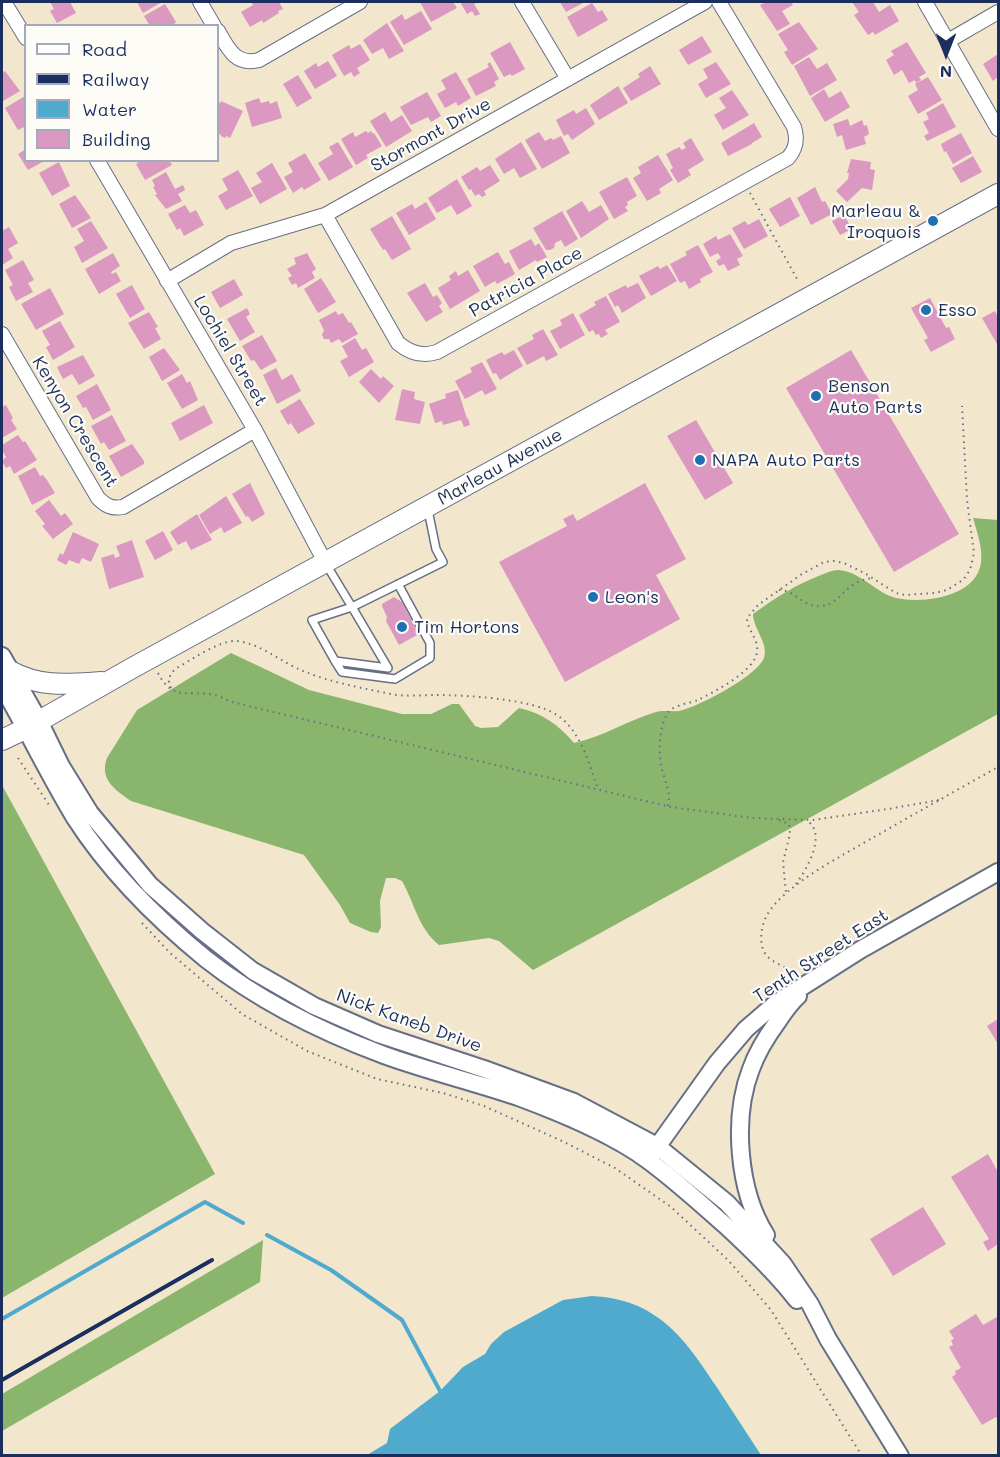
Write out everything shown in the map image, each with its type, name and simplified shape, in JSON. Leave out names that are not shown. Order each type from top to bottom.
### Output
[{"type":"main road","name":"Marleau Avenue","points":[[2,740],[999,194]]},
{"type":"main road","points":[[4,671],[37,683],[108,682]]},
{"type":"street","points":[[4,2],[24,35]]},
{"type":"street","points":[[200,2],[213,24]]},
{"type":"street","points":[[219,33],[233,56],[244,62],[252,62],[360,2]]},
{"type":"street","points":[[522,2],[568,79]]},
{"type":"street","name":"Stormont Drive","points":[[167,281],[231,243],[325,215],[705,2]]},
{"type":"street","name":"Patricia Place","points":[[325,215],[398,342],[415,354],[428,355],[447,346],[788,158],[795,148],[794,128],[719,2]]},
{"type":"street","points":[[925,2],[999,129]]},
{"type":"street","points":[[948,41],[999,12]]},
{"type":"street","name":"Lochiel Street","points":[[98,162],[255,430],[326,564]]},
{"type":"street","name":"Kenyon Crescent","points":[[2,333],[98,498],[105,505],[114,508],[123,507],[255,430]]},
{"type":"street","name":"Nick Kaneb Drive","points":[[4,671],[32,725],[62,766],[90,813],[123,854],[150,885],[202,931],[253,971],[314,1006],[378,1034],[574,1102],[728,1203],[783,1264],[810,1304],[828,1339],[900,1455]]},
{"type":"street","name":"Tenth Street East","points":[[652,1153],[717,1064],[746,1029],[775,1004],[860,950],[999,872]]},
{"type":"street","points":[[783,1264],[756,1220],[742,1173],[740,1147],[742,1107],[750,1070],[768,1035],[792,1002],[824,973]]},
{"type":"street","name":"Nick Kaneb Drive","points":[[652,1153],[692,1196],[741,1240],[791,1293],[828,1339]]},
{"type":"lane","points":[[398,584],[430,643],[430,658],[395,679],[342,672],[312,620],[352,607],[398,584],[443,562],[436,549],[427,507]]},
{"type":"lane","points":[[326,564],[388,668],[335,661]]},
{"type":"path","points":[[744,182],[797,279]]},
{"type":"path","points":[[668,806],[670,797],[660,749],[666,716],[672,709],[697,700],[748,669],[756,658],[757,647],[747,618],[758,605],[802,573],[824,562],[844,563],[874,578],[896,593],[923,594],[947,590],[964,579],[970,570],[974,543],[968,507],[962,406]]},
{"type":"path","points":[[779,590],[790,592],[813,606],[823,606],[830,604],[850,586],[874,578]]},
{"type":"path","points":[[172,691],[168,680],[174,669],[222,644],[233,641],[255,646],[302,671],[394,695],[456,695],[522,703],[548,710],[569,724],[581,745],[598,789]]},
{"type":"path","points":[[151,658],[164,684],[172,691],[187,695],[215,695],[232,702],[668,806],[752,818],[803,819],[888,809],[939,800]]},
{"type":"path","points":[[18,758],[54,813]]},
{"type":"path","points":[[795,886],[833,861],[999,767]]},
{"type":"path","points":[[776,819],[790,826],[783,862],[786,895]]},
{"type":"path","points":[[798,990],[795,976],[789,968],[769,959],[763,949],[761,938],[768,914],[795,886],[806,870],[815,841],[813,826],[803,819]]},
{"type":"path","points":[[139,920],[170,953],[242,1014],[307,1051],[377,1079],[443,1093],[484,1106],[615,1168],[671,1207],[728,1260],[771,1310],[862,1455]]},
{"type":"green space","points":[[973,518],[998,520],[998,714],[533,970],[499,941],[489,938],[439,945],[421,923],[402,881],[395,878],[386,878],[380,901],[381,927],[378,933],[350,923],[340,905],[304,855],[131,801],[114,788],[105,772],[107,758],[137,710],[231,653],[309,690],[402,714],[431,714],[452,704],[459,704],[475,726],[481,728],[498,727],[519,708],[550,721],[574,743],[585,740],[656,712],[679,711],[688,708],[739,682],[764,658],[763,641],[755,625],[753,614],[786,592],[823,574],[836,570],[846,571],[882,592],[907,600],[934,599],[959,591],[970,584],[977,575],[981,563],[980,546]]},
{"type":"green space","points":[[2,788],[215,1174],[2,1298]]},
{"type":"green space","points":[[263,1240],[260,1282],[2,1431],[2,1394]]},
{"type":"water","points":[[592,1296],[634,1304],[651,1313],[680,1337],[704,1368],[761,1455],[367,1455],[387,1443],[390,1429],[440,1391],[463,1367],[485,1354],[491,1344],[504,1332],[563,1300]]},
{"type":"building","points":[[50,2],[70,2],[76,13],[57,23],[50,11],[54,9]]},
{"type":"building","points":[[137,2],[162,2],[143,13]]},
{"type":"building","points":[[251,2],[279,2],[283,9],[263,23],[262,20],[250,27],[241,12],[253,5]]},
{"type":"building","points":[[420,2],[453,2],[457,8],[431,22]]},
{"type":"building","points":[[460,2],[479,2],[474,4],[480,14],[475,16],[472,11],[467,14]]},
{"type":"building","points":[[560,2],[585,2],[566,12]]},
{"type":"building","points":[[766,2],[791,2],[793,5],[782,11],[790,24],[777,31],[760,5]]},
{"type":"building","points":[[852,2],[873,2],[879,12],[890,5],[899,21],[875,35],[873,32],[868,35],[854,15],[859,12]]},
{"type":"building","points":[[592,3],[598,12],[602,10],[608,20],[578,37],[567,17]]},
{"type":"building","points":[[165,4],[176,22],[174,24],[149,24],[144,16]]},
{"type":"building","points":[[421,11],[432,29],[404,45],[390,22],[402,14],[405,20]]},
{"type":"building","points":[[799,22],[818,49],[792,65],[784,52],[788,50],[778,34]]},
{"type":"building","points":[[387,23],[404,51],[389,59],[383,48],[372,54],[363,40]]},
{"type":"building","points":[[702,36],[712,52],[688,65],[679,50]]},
{"type":"building","points":[[510,42],[525,69],[512,76],[510,74],[504,77],[490,53]]},
{"type":"building","points":[[907,42],[926,73],[919,77],[921,80],[916,83],[915,80],[909,83],[902,70],[894,75],[886,60],[894,55],[891,51]]},
{"type":"building","points":[[360,44],[370,60],[357,68],[360,73],[354,77],[351,72],[344,76],[332,55],[349,45],[351,49]]},
{"type":"building","points":[[998,54],[998,77],[993,81],[983,64]]},
{"type":"building","points":[[809,57],[817,69],[827,63],[837,80],[810,96],[794,66]]},
{"type":"building","points":[[328,61],[337,76],[315,89],[304,71],[316,63],[318,67]]},
{"type":"building","points":[[490,62],[499,79],[494,82],[496,86],[476,96],[467,79],[489,67],[487,64]]},
{"type":"building","points":[[716,62],[731,84],[706,98],[698,84],[708,78],[703,69]]},
{"type":"building","points":[[650,66],[661,84],[631,101],[623,88],[640,77],[638,74]]},
{"type":"building","points":[[5,71],[20,91],[3,101],[2,73]]},
{"type":"building","points":[[456,72],[471,98],[458,106],[456,102],[445,108],[437,94],[446,89],[441,80]]},
{"type":"building","points":[[298,75],[312,98],[297,107],[283,84]]},
{"type":"building","points":[[928,77],[942,100],[918,114],[908,96],[918,90],[915,84]]},
{"type":"building","points":[[618,86],[628,103],[599,120],[590,105]]},
{"type":"building","points":[[824,89],[829,98],[841,91],[850,107],[825,122],[811,98]]},
{"type":"building","points":[[732,90],[749,115],[723,130],[714,115],[726,108],[719,98]]},
{"type":"building","points":[[427,92],[441,116],[431,122],[428,117],[411,125],[400,107]]},
{"type":"building","points":[[24,97],[24,127],[18,130],[5,108]]},
{"type":"building","points":[[259,98],[261,103],[269,101],[270,104],[277,101],[282,118],[252,127],[245,103]]},
{"type":"building","points":[[221,101],[243,111],[230,138],[221,136],[220,133],[219,136]]},
{"type":"building","points":[[943,103],[956,127],[927,141],[924,136],[929,133],[923,122],[929,119],[926,113]]},
{"type":"building","points":[[586,108],[595,124],[572,140],[568,134],[564,136],[556,120],[574,110],[576,114]]},
{"type":"building","points":[[385,112],[391,122],[402,115],[412,131],[386,147],[370,121]]},
{"type":"building","points":[[848,119],[850,126],[862,120],[864,126],[867,125],[869,134],[864,137],[866,144],[846,150],[842,135],[837,137],[833,124]]},
{"type":"building","points":[[754,123],[762,137],[728,156],[721,143]]},
{"type":"building","points":[[366,131],[374,133],[382,146],[366,155],[368,158],[356,165],[341,139],[353,132],[355,137]]},
{"type":"building","points":[[539,132],[545,141],[561,136],[570,153],[542,169],[525,140]]},
{"type":"building","points":[[961,133],[972,153],[953,164],[941,144]]},
{"type":"building","points":[[691,138],[704,160],[688,170],[691,175],[678,183],[670,170],[673,168],[666,154],[680,147],[681,150],[686,148],[683,143]]},
{"type":"building","points":[[338,142],[353,167],[329,181],[318,163],[333,154],[329,147]]},
{"type":"building","points":[[521,142],[537,169],[520,178],[514,168],[504,174],[495,159]]},
{"type":"building","points":[[24,150],[24,162],[42,162],[28,170],[18,154]]},
{"type":"building","points":[[305,153],[321,180],[304,190],[302,187],[293,193],[284,177],[293,172],[288,163]]},
{"type":"building","points":[[658,155],[673,180],[659,189],[661,193],[647,201],[633,178],[641,173],[638,167]]},
{"type":"building","points":[[973,156],[982,172],[961,183],[952,168]]},
{"type":"building","points":[[851,159],[871,162],[870,169],[875,170],[872,190],[862,188],[847,202],[836,191],[848,179],[849,173],[847,173]]},
{"type":"building","points":[[59,162],[70,186],[52,196],[39,173]]},
{"type":"building","points":[[170,162],[172,165],[145,180],[136,164]]},
{"type":"building","points":[[272,163],[287,189],[260,204],[251,188],[262,182],[256,173]]},
{"type":"building","points":[[490,165],[500,181],[484,191],[486,195],[475,196],[461,177],[477,167],[480,171]]},
{"type":"building","points":[[238,170],[253,196],[226,210],[218,196],[228,190],[222,179]]},
{"type":"building","points":[[166,172],[175,189],[183,185],[185,190],[178,194],[182,201],[166,209],[155,195],[157,194],[152,180]]},
{"type":"building","points":[[627,177],[637,196],[627,202],[628,205],[625,207],[628,211],[614,219],[599,192]]},
{"type":"building","points":[[457,179],[472,206],[457,215],[451,205],[437,213],[428,198]]},
{"type":"building","points":[[815,187],[822,202],[825,201],[832,214],[811,225],[797,198]]},
{"type":"building","points":[[75,195],[91,218],[72,228],[59,204]]},
{"type":"building","points":[[790,197],[800,216],[780,227],[769,209]]},
{"type":"building","points":[[582,201],[589,212],[601,205],[609,219],[581,238],[566,211]]},
{"type":"building","points":[[426,202],[436,219],[409,235],[396,213],[412,204],[415,209]]},
{"type":"building","points":[[185,205],[190,213],[196,210],[204,225],[184,236],[180,228],[177,230],[168,214]]},
{"type":"building","points":[[562,211],[578,239],[565,247],[561,240],[555,243],[554,248],[546,250],[533,228]]},
{"type":"building","points":[[844,215],[852,229],[840,235],[832,221]]},
{"type":"building","points":[[392,216],[411,249],[392,260],[370,229]]},
{"type":"building","points":[[759,219],[768,236],[744,249],[732,228],[745,221],[748,225]]},
{"type":"building","points":[[91,221],[108,248],[82,263],[74,247],[84,241],[77,229]]},
{"type":"building","points":[[9,227],[18,243],[8,249],[13,258],[2,265],[2,231]]},
{"type":"building","points":[[730,234],[743,256],[737,259],[740,265],[728,271],[724,264],[719,266],[716,261],[721,258],[718,253],[710,257],[703,244],[716,236],[718,240]]},
{"type":"building","points":[[531,239],[535,246],[539,243],[547,257],[537,262],[536,260],[519,270],[509,251]]},
{"type":"building","points":[[698,245],[713,272],[700,279],[701,282],[689,289],[685,281],[680,283],[670,264],[687,255],[685,252]]},
{"type":"building","points":[[498,252],[505,264],[509,262],[515,274],[497,284],[495,281],[485,287],[473,266]]},
{"type":"building","points":[[113,253],[120,266],[111,272],[112,274],[116,272],[121,281],[99,294],[85,269]]},
{"type":"building","points":[[307,253],[316,269],[312,272],[315,278],[298,288],[296,283],[292,285],[288,278],[292,276],[287,269],[296,264],[294,258]]},
{"type":"building","points":[[23,260],[34,280],[28,283],[33,292],[16,301],[9,287],[13,285],[5,270]]},
{"type":"building","points":[[667,265],[677,281],[651,296],[639,276],[658,266],[660,269]]},
{"type":"building","points":[[468,270],[480,291],[450,309],[438,288],[451,280],[449,276],[456,271],[458,276]]},
{"type":"building","points":[[321,278],[336,302],[318,313],[304,289]]},
{"type":"building","points":[[234,279],[243,295],[220,308],[211,292]]},
{"type":"building","points":[[425,283],[433,297],[437,295],[442,303],[439,306],[443,312],[426,322],[407,293]]},
{"type":"building","points":[[638,283],[646,298],[622,313],[618,305],[615,307],[608,294],[626,285],[627,288]]},
{"type":"building","points":[[132,285],[145,309],[130,318],[116,294]]},
{"type":"building","points":[[50,288],[64,314],[36,330],[21,304]]},
{"type":"building","points":[[606,296],[620,322],[605,330],[608,334],[601,338],[593,330],[589,332],[579,315],[596,305],[594,302]]},
{"type":"building","points":[[930,298],[946,328],[949,327],[955,339],[931,352],[924,340],[928,338],[911,308]]},
{"type":"building","points":[[247,308],[250,314],[246,317],[255,332],[240,341],[227,319]]},
{"type":"building","points":[[336,311],[338,315],[343,313],[358,334],[342,343],[339,339],[331,343],[329,339],[324,339],[322,335],[324,330],[319,320]]},
{"type":"building","points":[[995,311],[998,318],[997,344],[982,318]]},
{"type":"building","points":[[149,312],[158,327],[155,328],[161,339],[144,349],[128,323]]},
{"type":"building","points":[[573,313],[585,335],[560,349],[550,331],[562,325],[560,320]]},
{"type":"building","points":[[60,321],[75,347],[53,360],[46,347],[50,345],[42,331]]},
{"type":"building","points":[[543,329],[558,355],[546,361],[544,356],[527,365],[517,348],[534,339],[532,335]]},
{"type":"building","points":[[262,335],[277,361],[261,370],[254,360],[251,361],[242,346]]},
{"type":"building","points":[[355,338],[362,350],[366,348],[374,362],[349,377],[340,361],[348,357],[342,346]]},
{"type":"building","points":[[164,348],[180,370],[162,381],[149,357]]},
{"type":"building","points":[[514,350],[523,366],[500,380],[496,373],[493,374],[486,360],[502,352],[504,355]]},
{"type":"building","points":[[851,350],[959,534],[894,572],[786,388]]},
{"type":"building","points":[[83,355],[95,376],[79,385],[72,374],[63,379],[57,367]]},
{"type":"building","points":[[482,362],[497,389],[485,395],[482,390],[465,399],[455,381],[472,372],[470,368]]},
{"type":"building","points":[[276,368],[282,380],[292,374],[301,391],[277,404],[263,375]]},
{"type":"building","points":[[371,369],[381,379],[383,376],[394,386],[379,403],[359,382]]},
{"type":"building","points":[[182,374],[187,383],[190,381],[198,400],[182,409],[167,383]]},
{"type":"building","points":[[97,384],[111,410],[93,420],[86,407],[83,408],[76,396]]},
{"type":"building","points":[[402,389],[415,392],[414,399],[425,402],[420,424],[395,420]]},
{"type":"building","points":[[458,390],[470,425],[464,427],[461,420],[443,425],[442,421],[435,423],[429,404],[446,398],[445,394]]},
{"type":"building","points":[[300,399],[315,424],[298,434],[291,423],[288,425],[280,411]]},
{"type":"building","points":[[6,405],[17,429],[2,438],[2,407]]},
{"type":"building","points":[[204,405],[213,423],[180,441],[171,423]]},
{"type":"building","points":[[112,415],[126,441],[109,450],[104,442],[101,444],[91,426]]},
{"type":"building","name":"NAPA Auto Parts","points":[[696,420],[733,483],[705,500],[667,436]]},
{"type":"building","points":[[18,435],[23,442],[25,441],[37,460],[14,474],[10,466],[6,468],[2,461],[6,457],[2,445]]},
{"type":"building","points":[[132,444],[144,464],[121,477],[109,456]]},
{"type":"building","points":[[35,467],[55,493],[32,505],[18,476]]},
{"type":"building","points":[[250,483],[265,514],[252,522],[248,516],[246,517],[232,494]]},
{"type":"building","name":"Leon's","points":[[645,483],[686,559],[656,575],[680,619],[565,682],[499,562],[567,526],[563,519],[573,514],[577,521]]},
{"type":"building","points":[[226,496],[242,523],[224,533],[221,527],[210,534],[199,515]]},
{"type":"building","points":[[49,500],[61,516],[65,513],[73,524],[53,539],[42,526],[45,524],[35,511]]},
{"type":"building","points":[[197,514],[212,540],[191,550],[186,541],[178,545],[170,532]]},
{"type":"building","points":[[163,531],[173,550],[155,560],[145,541]]},
{"type":"building","points":[[73,532],[99,544],[91,562],[82,558],[79,564],[69,560],[66,565],[57,560],[60,553],[63,555]]},
{"type":"building","points":[[132,540],[144,577],[109,589],[101,558],[114,554],[115,558],[120,556],[116,546]]},
{"type":"building","name":"Tim Hortons","points":[[394,597],[402,602],[419,634],[399,645],[386,621],[387,617],[382,606]]},
{"type":"building","points":[[998,1019],[998,1044],[987,1026]]},
{"type":"building","points":[[988,1154],[998,1172],[998,1244],[988,1251],[983,1242],[989,1239],[951,1177]]},
{"type":"building","points":[[923,1207],[946,1244],[893,1276],[870,1239]]},
{"type":"building","points":[[976,1314],[983,1325],[997,1317],[998,1320],[998,1420],[996,1417],[982,1425],[952,1377],[956,1374],[955,1371],[961,1368],[949,1347],[953,1345],[951,1340],[954,1339],[949,1331]]},
{"type":"waterway","points":[[2,1319],[205,1202],[243,1223]]},
{"type":"waterway","points":[[267,1235],[331,1270],[402,1320],[440,1391]]},
{"type":"railway","points":[[2,1380],[212,1260]]},
{"type":"place","name":"Marleau & Iroquois","points":[[933,221]]},
{"type":"place","name":"Esso","points":[[926,310]]},
{"type":"place","name":"Benson Auto Parts","points":[[816,396]]},
{"type":"place","name":"NAPA Auto Parts","points":[[700,460]]},
{"type":"place","name":"Leon's","points":[[593,597]]},
{"type":"place","name":"Tim Hortons","points":[[402,627]]}]
